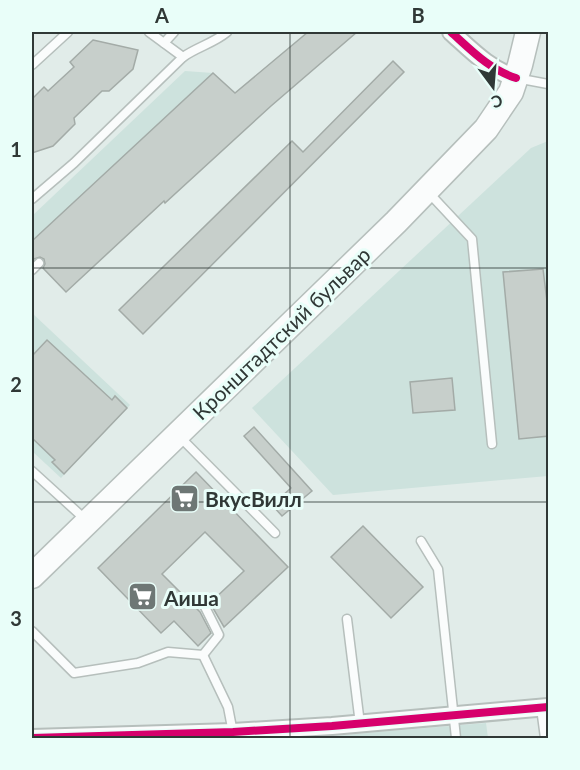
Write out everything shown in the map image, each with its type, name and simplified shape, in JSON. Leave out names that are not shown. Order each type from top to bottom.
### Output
[{"type":"main road","name":"Кронштадтский бульвар","points":[[32,576],[427,190],[486,129],[511,92],[528,32]]},
{"type":"street","points":[[451,32],[501,74],[516,78]]},
{"type":"street","points":[[32,738],[233,735],[545,708]]},
{"type":"lane","points":[[32,65],[68,32]]},
{"type":"lane","points":[[149,32],[183,57]]},
{"type":"lane","points":[[164,43],[174,32]]},
{"type":"lane","points":[[32,199],[74,163],[183,57],[210,44],[227,32]]},
{"type":"lane","points":[[516,78],[549,84]]},
{"type":"lane","points":[[427,190],[472,239],[492,444]]},
{"type":"lane","points":[[32,270],[39,263]]},
{"type":"lane","points":[[177,434],[275,533]]},
{"type":"lane","points":[[32,471],[87,522]]},
{"type":"lane","points":[[421,541],[438,569],[456,738]]},
{"type":"lane","points":[[203,603],[219,635],[203,655]]},
{"type":"lane","points":[[347,619],[360,724]]},
{"type":"lane","points":[[32,630],[74,673],[138,663],[168,652],[203,655]]},
{"type":"lane","points":[[203,655],[228,707],[233,735]]},
{"type":"lane","points":[[545,708],[545,738]]},
{"type":"shaded area","points":[[185,71],[213,73],[140,199],[54,280],[32,255],[32,216]]},
{"type":"shaded area","points":[[548,141],[548,476],[333,495],[252,408],[531,148]]},
{"type":"shaded area","points":[[32,313],[130,405],[61,478],[32,451]]},
{"type":"shaded area","points":[[486,723],[488,738],[307,738]]},
{"type":"building","points":[[308,32],[357,32],[271,106],[165,203],[164,201],[66,292],[43,268],[44,259],[40,257],[34,259],[32,241],[213,73],[235,93]]},
{"type":"building","points":[[93,40],[138,50],[133,69],[109,91],[102,91],[74,118],[75,124],[53,146],[32,153],[32,99],[44,87],[48,91],[74,67],[70,62]]},
{"type":"building","points":[[393,61],[404,72],[143,334],[119,310],[292,141],[303,152]]},
{"type":"building","points":[[543,269],[549,318],[549,436],[519,439],[503,272]]},
{"type":"building","points":[[47,340],[112,400],[115,396],[127,408],[64,474],[52,462],[55,460],[32,438],[32,356]]},
{"type":"building","points":[[452,378],[455,410],[413,413],[410,382]]},
{"type":"building","points":[[254,427],[312,491],[282,516],[272,505],[291,488],[244,436]]},
{"type":"building","points":[[196,472],[288,567],[224,627],[210,603],[244,571],[205,532],[162,574],[200,612],[211,633],[198,646],[174,621],[161,633],[98,568]]},
{"type":"building","points":[[363,526],[423,587],[391,618],[331,557]]},
{"type":"cycle path","points":[[451,32],[489,65],[516,78]]},
{"type":"cycle path","points":[[32,738],[233,732],[332,726],[548,707]]},
{"type":"place","name":"ВкусВилл","points":[[184,498]]},
{"type":"place","name":"Аиша","points":[[143,597]]}]
